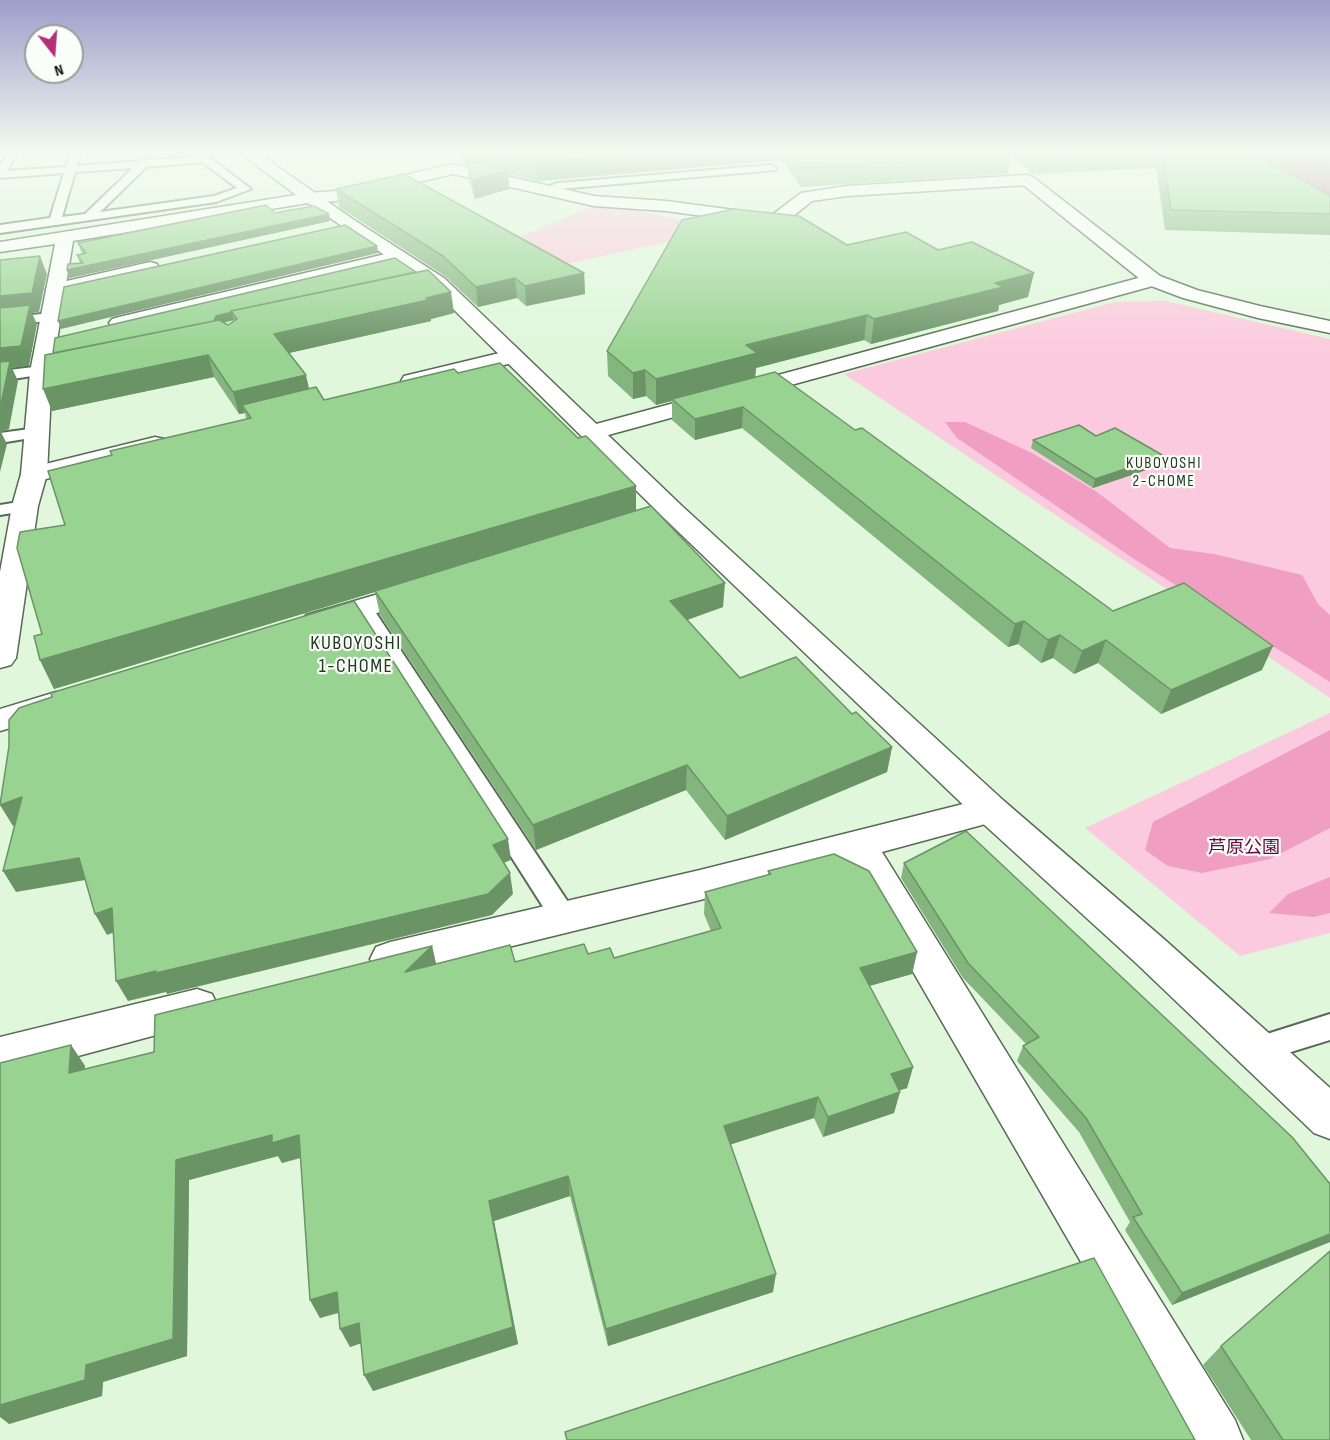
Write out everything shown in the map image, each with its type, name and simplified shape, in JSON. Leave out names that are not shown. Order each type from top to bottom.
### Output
[{"type":"street","points":[[0,247],[60,229],[147,218]]},
{"type":"street","points":[[329,218],[337,227],[398,257],[426,285],[512,356],[673,512],[991,810],[1151,952],[1330,1118]]},
{"type":"street","points":[[755,218],[776,221],[780,218]]},
{"type":"street","points":[[1075,218],[1153,280],[1236,306],[1330,327]]},
{"type":"street","points":[[0,658],[25,506],[34,474],[41,372],[57,330],[56,289],[60,229]]},
{"type":"street","points":[[94,329],[398,257]]},
{"type":"street","points":[[56,289],[173,263]]},
{"type":"street","points":[[593,432],[1153,280]]},
{"type":"street","points":[[387,387],[512,356]]},
{"type":"street","points":[[34,474],[182,438]]},
{"type":"street","points":[[640,522],[673,512]]},
{"type":"street","points":[[295,629],[440,584]]},
{"type":"street","points":[[0,720],[79,696]]},
{"type":"street","points":[[356,968],[563,916],[700,885],[991,810]]},
{"type":"street","points":[[858,844],[1215,1440]]},
{"type":"street","points":[[0,1056],[230,999]]},
{"type":"lane","points":[[60,229],[62,218]]},
{"type":"lane","points":[[0,229],[60,229],[85,218]]},
{"type":"lane","points":[[0,322],[57,330]]},
{"type":"lane","points":[[0,376],[41,372],[76,365]]},
{"type":"lane","points":[[0,438],[37,433]]},
{"type":"lane","points":[[0,510],[25,506]]},
{"type":"lane","points":[[363,608],[563,916]]},
{"type":"lane","points":[[1255,1050],[1330,1026]]},
{"type":"green space","points":[[564,218],[673,218],[727,229],[473,284],[449,267]]},
{"type":"green space","points":[[1166,301],[1330,339],[1330,698],[844,374],[1115,302]]},
{"type":"green space","points":[[945,422],[965,422],[1032,453],[1097,492],[1170,548],[1214,554],[1302,575],[1318,604],[1330,615],[1330,682],[1131,557],[957,438]]},
{"type":"green space","name":"芦原公園","points":[[1330,713],[1330,933],[1240,956],[1085,828]]},
{"type":"green space","points":[[1330,730],[1330,828],[1270,859],[1202,873],[1168,866],[1145,850],[1153,822]]},
{"type":"green space","points":[[1330,877],[1330,913],[1314,917],[1269,913],[1288,894]]},
{"type":"building","points":[[201,218],[309,218],[67,270],[68,264],[83,263],[77,255],[86,253],[78,243]]},
{"type":"building","points":[[383,218],[484,218],[584,273],[525,286],[515,278],[476,287],[443,256]]},
{"type":"building","points":[[803,218],[847,245],[906,232],[938,250],[972,242],[1034,273],[995,283],[1003,287],[874,319],[867,315],[746,345],[757,353],[656,379],[645,370],[633,373],[607,351],[682,220]]},
{"type":"building","points":[[345,225],[377,246],[58,321],[64,287]]},
{"type":"building","points":[[40,256],[32,293],[0,296],[0,260]]},
{"type":"building","points":[[395,258],[416,272],[231,311],[216,316],[214,321],[53,353],[55,338]]},
{"type":"building","points":[[428,270],[451,292],[426,298],[428,300],[274,334],[306,375],[233,392],[208,355],[43,389],[45,355],[219,320],[228,325],[237,319],[231,311]]},
{"type":"building","points":[[30,305],[21,346],[0,348],[0,308]]},
{"type":"building","points":[[10,361],[0,409],[0,362]]},
{"type":"building","points":[[500,363],[578,438],[586,436],[636,486],[40,660],[34,636],[42,634],[17,548],[20,532],[65,525],[48,471],[112,455],[110,451],[251,418],[242,405],[316,387],[324,400],[454,369],[458,373]]},
{"type":"building","points":[[775,372],[855,430],[862,428],[1113,611],[1184,583],[1273,646],[1171,690],[1106,640],[1082,651],[1060,635],[1048,640],[1024,621],[1015,624],[743,407],[695,419],[672,399]]},
{"type":"building","points":[[1079,425],[1096,436],[1115,428],[1164,456],[1095,479],[1033,440]]},
{"type":"building","points":[[651,506],[725,583],[670,601],[740,678],[796,657],[852,714],[856,712],[892,747],[727,816],[687,765],[533,825],[375,591]]},
{"type":"building","points":[[354,601],[508,839],[493,845],[510,873],[488,894],[116,981],[112,908],[95,914],[79,858],[3,871],[22,797],[0,805],[9,746],[9,720],[19,708],[52,697],[51,693]]},
{"type":"building","points":[[966,831],[1292,1137],[1330,1184],[1330,1234],[1182,1293],[1133,1217],[1142,1214],[1086,1118],[1023,1046],[1039,1037],[968,963],[904,863]]},
{"type":"building","points":[[834,854],[869,871],[917,952],[860,968],[913,1067],[891,1074],[900,1092],[828,1117],[818,1097],[724,1126],[776,1274],[606,1329],[568,1176],[489,1201],[513,1327],[364,1375],[359,1323],[340,1329],[337,1292],[310,1300],[299,1135],[272,1143],[272,1135],[176,1160],[173,1339],[86,1365],[85,1380],[0,1405],[0,1063],[71,1045],[69,1073],[154,1052],[155,1015],[432,946],[405,972],[510,945],[515,962],[584,944],[588,954],[610,948],[614,958],[721,928],[705,892],[771,874],[768,871]]},
{"type":"building","points":[[1330,1251],[1330,1440],[1283,1440],[1221,1346]]},
{"type":"building","points":[[1094,1258],[1195,1440],[567,1440],[565,1432]]},
{"type":"district","name":"KUBOYOSHI 2-CHOME","points":[[1164,473]]},
{"type":"district","name":"KUBOYOSHI 1-CHOME","points":[[356,656]]}]
